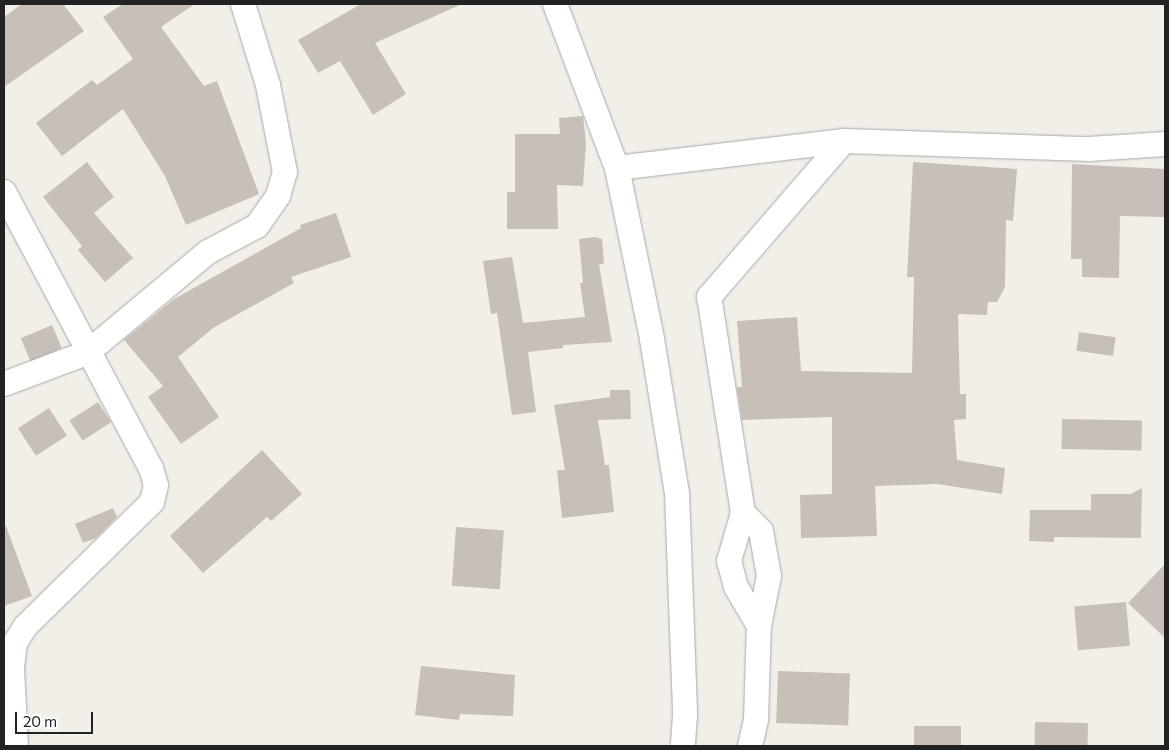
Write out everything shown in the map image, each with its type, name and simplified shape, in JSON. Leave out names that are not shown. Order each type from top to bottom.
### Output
[{"type":"street","points":[[4,384],[87,353],[208,252],[256,226],[278,196],[284,172],[268,85],[243,4]]},
{"type":"street","points":[[554,4],[617,168],[652,339],[677,493],[685,715],[683,746]]},
{"type":"street","points":[[617,168],[844,141],[1089,149],[1165,144]]},
{"type":"street","points":[[759,626],[736,587],[729,562],[743,513],[709,298],[844,141]]},
{"type":"street","points":[[4,192],[87,353],[151,468],[156,484],[152,502],[25,626],[15,643],[12,669],[16,746]]},
{"type":"street","points":[[743,513],[761,531],[769,576],[759,626],[756,719],[750,746]]},
{"type":"building","points":[[22,4],[63,4],[84,31],[4,87],[4,17]]},
{"type":"building","points":[[123,4],[195,4],[161,27],[204,86],[217,81],[259,194],[186,225],[165,176],[123,109],[62,156],[36,123],[92,80],[97,85],[133,59],[103,17]]},
{"type":"building","points":[[361,4],[462,4],[375,43],[406,94],[373,115],[340,61],[318,73],[298,40]]},
{"type":"building","points":[[583,116],[586,143],[583,186],[557,185],[558,229],[507,229],[507,192],[515,192],[515,134],[560,134],[559,118]]},
{"type":"building","points":[[87,162],[114,197],[94,213],[133,258],[105,282],[78,250],[82,246],[43,197]]},
{"type":"building","points":[[913,162],[1017,169],[1013,221],[1006,220],[1005,287],[997,302],[988,302],[987,315],[958,314],[960,394],[966,394],[966,419],[954,420],[957,460],[1005,468],[1002,494],[937,484],[875,486],[877,536],[801,538],[800,495],[832,494],[832,417],[742,420],[737,387],[742,387],[737,321],[797,317],[801,371],[912,373],[914,277],[907,277]]},
{"type":"building","points":[[1072,164],[1165,169],[1165,217],[1120,216],[1119,278],[1082,277],[1082,259],[1071,259]]},
{"type":"building","points":[[336,213],[351,257],[291,277],[294,283],[213,328],[178,357],[219,417],[181,444],[148,397],[163,386],[124,340],[174,299],[301,228],[300,225]]},
{"type":"building","points":[[595,237],[602,239],[604,263],[599,265],[612,342],[563,345],[563,348],[528,352],[536,412],[512,415],[497,313],[491,314],[483,261],[512,257],[523,323],[585,317],[580,283],[583,283],[579,239]]},
{"type":"building","points":[[52,325],[62,348],[30,361],[21,338]]},
{"type":"building","points":[[1079,332],[1116,337],[1113,356],[1076,351]]},
{"type":"building","points":[[610,390],[630,390],[631,419],[598,420],[605,465],[609,465],[614,512],[562,518],[557,470],[565,470],[554,405],[610,397]]},
{"type":"building","points":[[98,402],[111,422],[83,441],[69,421]]},
{"type":"building","points":[[49,408],[67,436],[36,456],[18,428]]},
{"type":"building","points":[[1062,419],[1142,420],[1141,450],[1061,449]]},
{"type":"building","points":[[262,450],[302,494],[271,521],[267,517],[203,573],[170,536]]},
{"type":"building","points":[[1142,488],[1141,538],[1054,537],[1054,542],[1029,541],[1030,510],[1091,510],[1091,494],[1131,494]]},
{"type":"building","points":[[113,508],[117,517],[96,538],[83,543],[75,524]]},
{"type":"building","points":[[4,526],[6,526],[32,596],[4,606]]},
{"type":"building","points":[[456,527],[504,530],[500,589],[452,586]]},
{"type":"building","points":[[1165,564],[1165,638],[1128,603]]},
{"type":"building","points":[[1126,602],[1130,646],[1078,650],[1074,607]]},
{"type":"building","points":[[421,666],[515,675],[513,716],[460,714],[459,720],[415,715]]},
{"type":"building","points":[[778,671],[850,674],[848,725],[776,723]]},
{"type":"building","points":[[1035,722],[1088,723],[1088,746],[1035,746]]},
{"type":"building","points":[[914,726],[961,726],[961,746],[914,746]]}]
